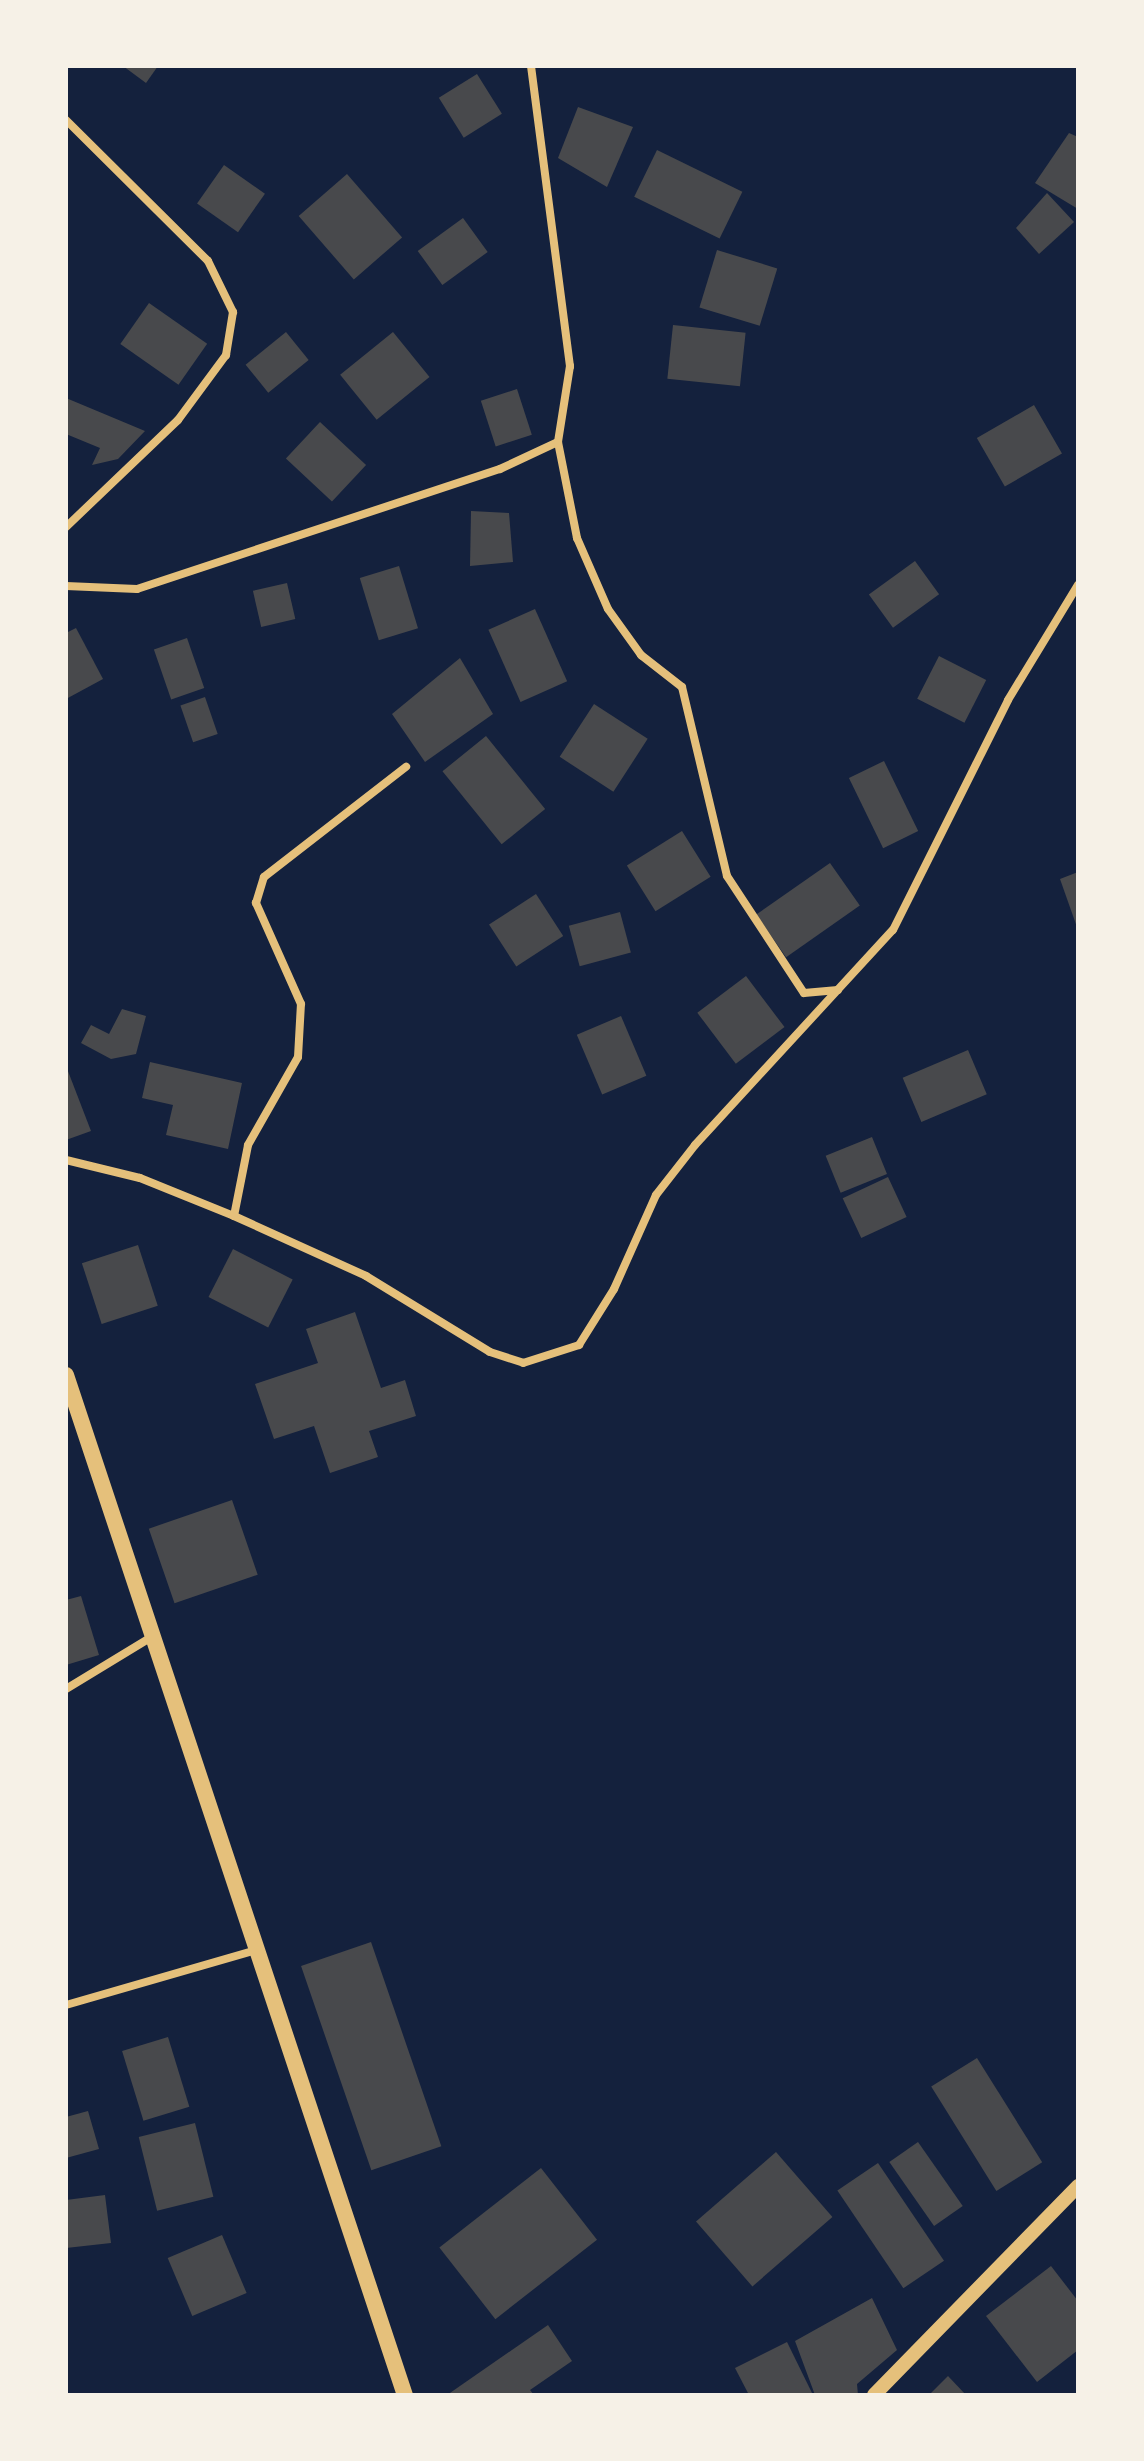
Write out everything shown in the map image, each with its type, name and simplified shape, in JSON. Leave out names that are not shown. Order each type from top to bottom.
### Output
[{"type":"main road","points":[[66,1375],[155,1634],[405,2395]]},
{"type":"street","points":[[531,66],[570,366],[558,442],[577,538],[608,609],[641,655],[682,687],[727,876],[764,939],[804,993],[838,990]]},
{"type":"street","points":[[66,120],[208,261],[233,312],[226,355],[178,420],[66,527]]},
{"type":"street","points":[[66,586],[137,589],[500,469],[558,442]]},
{"type":"street","points":[[66,1160],[140,1178],[234,1216],[366,1276],[490,1352],[523,1363],[579,1345],[614,1289],[656,1195],[893,930],[1008,700],[1078,585]]},
{"type":"street","points":[[234,1216],[248,1145],[298,1057],[301,1004],[256,903],[264,877],[406,767]]},
{"type":"street","points":[[66,1689],[155,1634]]},
{"type":"street","points":[[66,2005],[258,1949]]},
{"type":"street","points":[[874,2395],[1078,2186]]},
{"type":"building","points":[[123,66],[158,66],[146,83]]},
{"type":"building","points":[[477,74],[502,114],[464,138],[439,98]]},
{"type":"building","points":[[578,107],[633,127],[607,187],[558,158]]},
{"type":"building","points":[[1069,133],[1078,137],[1078,209],[1035,183]]},
{"type":"building","points":[[657,150],[742,192],[720,238],[634,197]]},
{"type":"building","points":[[224,165],[265,194],[238,232],[197,204]]},
{"type":"building","points":[[347,174],[402,237],[354,279],[299,216]]},
{"type":"building","points":[[1047,193],[1074,222],[1039,254],[1016,228]]},
{"type":"building","points":[[463,218],[488,252],[442,285],[418,251]]},
{"type":"building","points":[[717,250],[777,268],[760,326],[699,307]]},
{"type":"building","points":[[149,303],[207,344],[178,385],[120,344]]},
{"type":"building","points":[[673,325],[746,333],[740,386],[667,379]]},
{"type":"building","points":[[286,332],[309,360],[268,393],[246,365]]},
{"type":"building","points":[[393,332],[430,377],[377,420],[340,375]]},
{"type":"building","points":[[517,389],[532,435],[496,446],[481,401]]},
{"type":"building","points":[[66,398],[145,431],[118,459],[92,465],[100,448],[66,434]]},
{"type":"building","points":[[1034,405],[1062,453],[1005,486],[977,438]]},
{"type":"building","points":[[320,422],[366,465],[332,502],[286,459]]},
{"type":"building","points":[[471,511],[509,513],[513,562],[470,566]]},
{"type":"building","points":[[915,561],[939,594],[893,628],[869,595]]},
{"type":"building","points":[[399,566],[418,628],[379,640],[360,578]]},
{"type":"building","points":[[287,583],[295,619],[261,627],[253,591]]},
{"type":"building","points":[[535,609],[567,681],[521,702],[488,630]]},
{"type":"building","points":[[76,628],[103,679],[66,699],[66,633]]},
{"type":"building","points":[[187,638],[204,688],[171,700],[154,649]]},
{"type":"building","points":[[939,656],[986,680],[964,723],[917,699]]},
{"type":"building","points":[[460,658],[493,714],[425,762],[392,714]]},
{"type":"building","points":[[205,697],[218,734],[193,742],[180,705]]},
{"type":"building","points":[[594,704],[648,739],[613,792],[560,757]]},
{"type":"building","points":[[486,736],[545,809],[502,844],[442,771]]},
{"type":"building","points":[[884,761],[918,831],[883,848],[849,778]]},
{"type":"building","points":[[682,831],[711,877],[655,911],[627,865]]},
{"type":"building","points":[[830,863],[860,906],[786,957],[756,915]]},
{"type":"building","points":[[1078,872],[1078,930],[1060,879]]},
{"type":"building","points":[[536,894],[563,936],[516,966],[489,924]]},
{"type":"building","points":[[620,912],[631,953],[580,966],[569,926]]},
{"type":"building","points":[[746,976],[785,1027],[736,1064],[697,1013]]},
{"type":"building","points":[[122,1009],[146,1016],[136,1054],[111,1059],[81,1043],[91,1025],[109,1034]]},
{"type":"building","points":[[621,1016],[646,1076],[602,1095],[577,1035]]},
{"type":"building","points":[[968,1050],[987,1094],[921,1122],[903,1078]]},
{"type":"building","points":[[150,1062],[242,1083],[228,1149],[166,1135],[173,1105],[142,1098]]},
{"type":"building","points":[[66,1066],[91,1131],[66,1140]]},
{"type":"building","points":[[872,1137],[887,1174],[841,1193],[826,1156]]},
{"type":"building","points":[[888,1177],[907,1217],[861,1238],[843,1198]]},
{"type":"building","points":[[138,1245],[158,1306],[102,1324],[82,1263]]},
{"type":"building","points":[[233,1249],[293,1279],[268,1328],[208,1297]]},
{"type":"building","points":[[355,1312],[381,1388],[405,1380],[416,1416],[369,1431],[378,1457],[330,1473],[314,1426],[274,1439],[255,1384],[318,1363],[306,1329]]},
{"type":"building","points":[[232,1500],[258,1575],[175,1603],[149,1529]]},
{"type":"building","points":[[81,1596],[99,1655],[66,1665],[66,1600]]},
{"type":"building","points":[[371,1942],[441,2146],[371,2170],[301,1966]]},
{"type":"building","points":[[168,2037],[189,2107],[143,2121],[122,2051]]},
{"type":"building","points":[[977,2058],[1042,2162],[996,2191],[931,2087]]},
{"type":"building","points":[[88,2111],[99,2149],[66,2158],[66,2117]]},
{"type":"building","points":[[195,2123],[213,2197],[157,2211],[139,2137]]},
{"type":"building","points":[[918,2142],[963,2206],[934,2226],[889,2162]]},
{"type":"building","points":[[776,2152],[832,2217],[752,2286],[696,2222]]},
{"type":"building","points":[[878,2163],[944,2261],[903,2288],[837,2190]]},
{"type":"building","points":[[541,2168],[597,2240],[495,2319],[439,2247]]},
{"type":"building","points":[[105,2195],[111,2243],[66,2248],[66,2200]]},
{"type":"building","points":[[222,2235],[247,2293],[192,2316],[168,2258]]},
{"type":"building","points":[[1051,2266],[1078,2301],[1078,2350],[1037,2382],[986,2316]]},
{"type":"building","points":[[872,2298],[897,2350],[857,2384],[858,2395],[815,2395],[795,2341]]},
{"type":"building","points":[[548,2325],[572,2361],[530,2390],[534,2395],[447,2395]]},
{"type":"building","points":[[787,2342],[813,2395],[749,2395],[735,2368]]},
{"type":"building","points":[[948,2376],[966,2395],[929,2395]]}]
